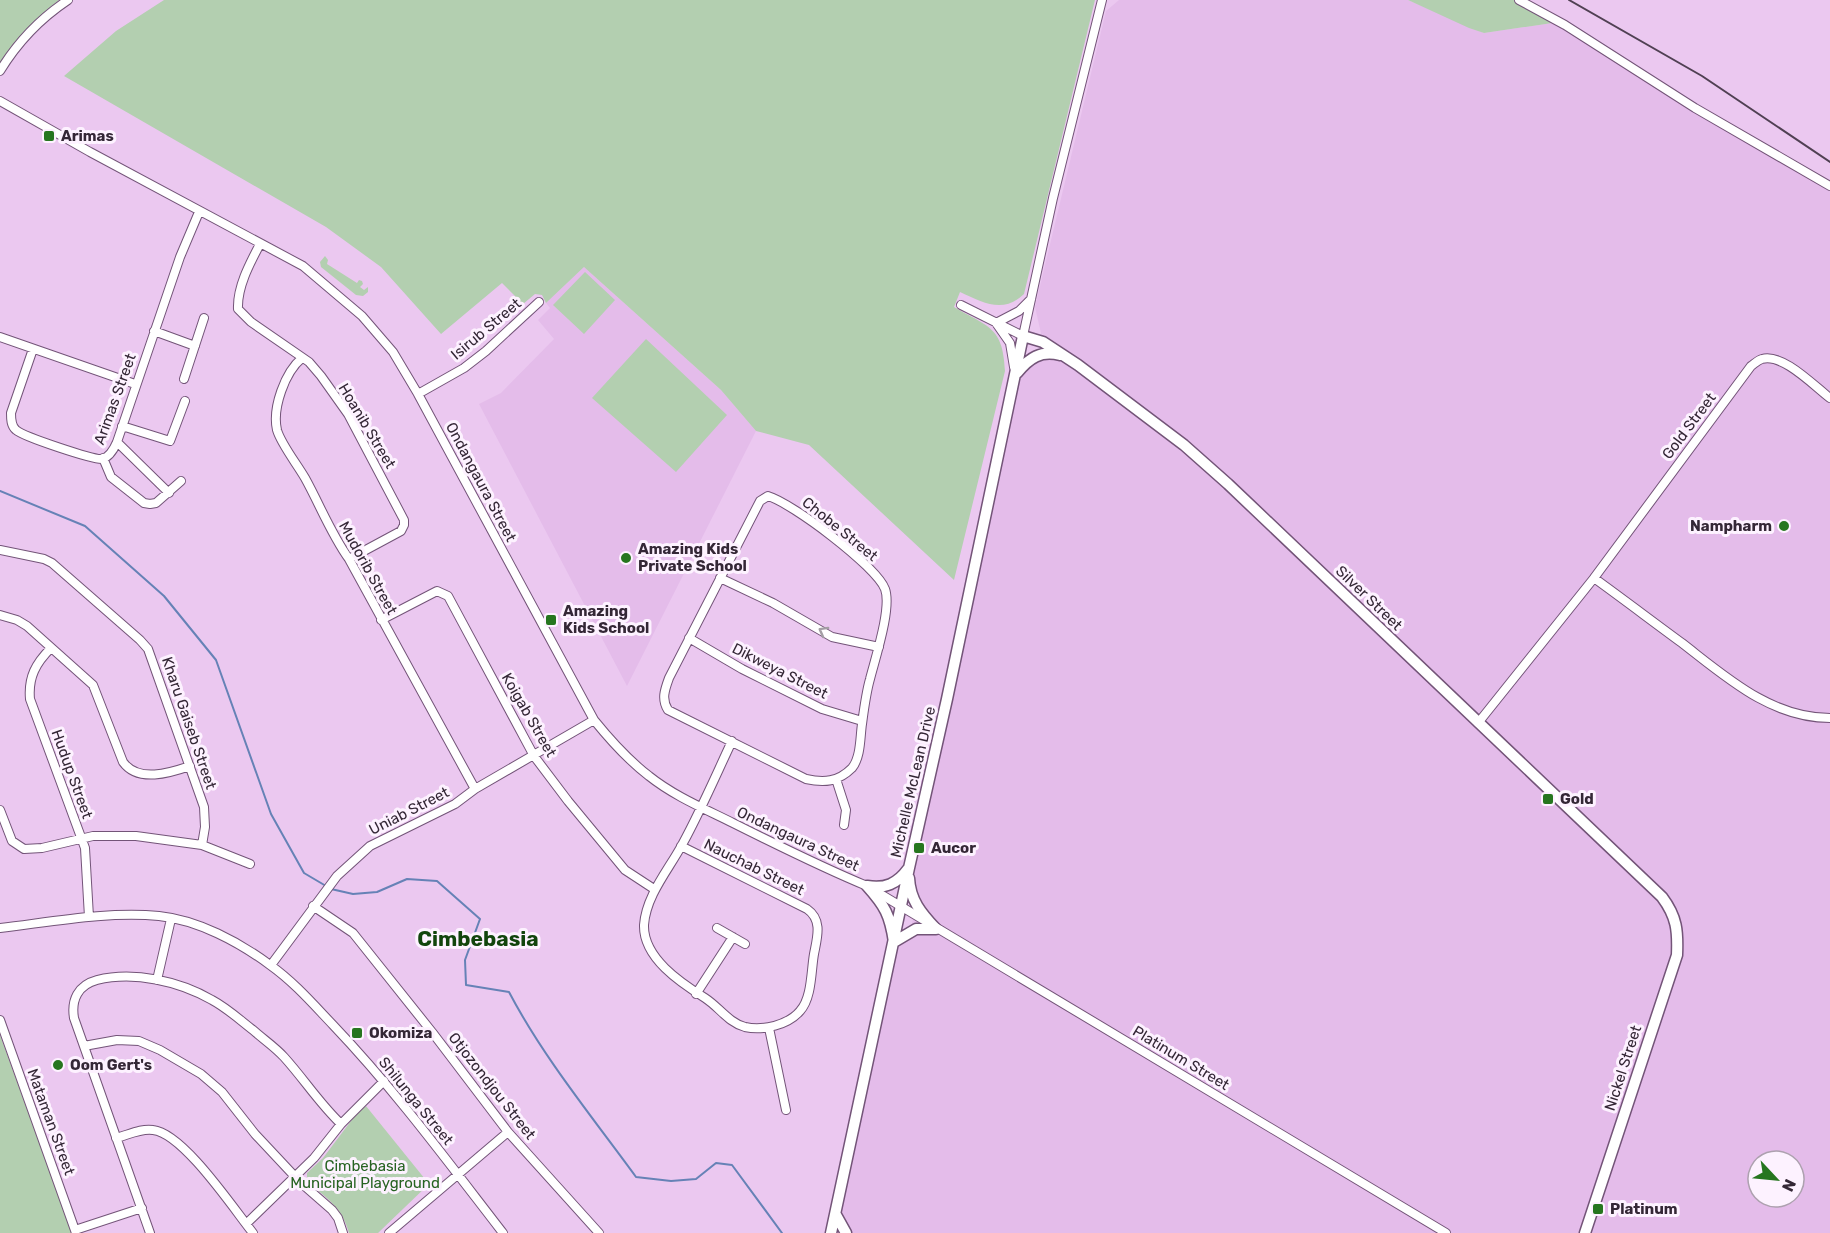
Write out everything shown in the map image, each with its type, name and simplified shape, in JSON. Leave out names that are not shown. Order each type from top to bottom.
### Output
[{"type":"street","points":[[0,71],[33,29],[68,0]]},
{"type":"street","points":[[961,305],[1023,336],[1053,198],[1102,0]]},
{"type":"street","points":[[1519,0],[1565,25],[1695,108],[1830,186]]},
{"type":"street","name":"Ondangaura Street","points":[[0,101],[199,212],[303,266],[356,309],[393,352],[418,394],[594,720],[616,747],[671,792],[824,868],[867,886],[901,906]]},
{"type":"street","name":"Arimas Street","points":[[33,349],[11,413],[12,423],[16,430],[33,439],[98,459],[112,452],[180,257],[199,212]]},
{"type":"street","name":"Hoanib Street","points":[[260,244],[242,285],[238,298],[238,309],[251,322],[309,362],[348,414],[404,520],[400,531],[349,559]]},
{"type":"street","points":[[996,323],[1020,311],[1033,297]]},
{"type":"street","name":"Isirub Street","points":[[418,394],[464,368],[539,302]]},
{"type":"street","points":[[184,380],[204,318]]},
{"type":"street","points":[[996,323],[1010,343],[1015,376]]},
{"type":"street","points":[[154,331],[195,346]]},
{"type":"street","name":"Silver Street","points":[[1023,336],[1043,342],[1078,364],[1193,453],[1662,897],[1671,910]]},
{"type":"street","name":"Michelle McLean Drive","points":[[831,1233],[1023,336]]},
{"type":"street","points":[[0,338],[135,384]]},
{"type":"street","points":[[1015,376],[1024,363],[1041,354],[1049,352],[1063,356]]},
{"type":"street","name":"Mudorib Street","points":[[302,358],[294,364],[286,379],[276,413],[278,431],[305,478],[338,544],[349,559],[475,789]]},
{"type":"street","name":"Gold Street","points":[[1478,723],[1594,578],[1750,366],[1761,359],[1774,358],[1785,363],[1830,398]]},
{"type":"street","points":[[122,426],[170,441],[185,401]]},
{"type":"street","points":[[117,442],[169,493]]},
{"type":"street","points":[[103,458],[111,477],[150,504],[156,503],[181,482]]},
{"type":"street","name":"Chobe Street","points":[[768,496],[789,505],[835,539],[879,580],[885,589],[887,601],[862,721],[857,760],[853,767],[829,782],[806,779],[668,710],[664,703],[664,692],[689,638],[760,501],[768,496]]},
{"type":"street","name":"Kharu Gaiseb Street","points":[[0,550],[37,557],[52,563],[145,645],[156,669],[204,807],[205,826],[202,845]]},
{"type":"street","points":[[720,578],[773,603],[832,637],[879,647]]},
{"type":"street","points":[[1594,578],[1753,696],[1789,711],[1830,718]]},
{"type":"street","name":"Koigab Street","points":[[381,620],[437,591],[448,596],[534,756],[625,870],[654,889]]},
{"type":"street","points":[[0,615],[22,622],[93,685],[127,768],[138,773],[154,775],[190,766]]},
{"type":"street","name":"Dikweya Street","points":[[689,638],[742,669],[822,709],[862,721]]},
{"type":"street","name":"Hudup Street","points":[[51,648],[33,672],[30,699],[86,852],[89,917]]},
{"type":"street","name":"Uniab Street","points":[[271,965],[337,876],[370,846],[383,837],[438,813],[467,797],[475,789],[594,720]]},
{"type":"street","points":[[701,807],[732,741]]},
{"type":"street","points":[[836,779],[846,810],[843,825]]},
{"type":"street","name":"Nauchab Street","points":[[681,846],[807,909],[817,920],[818,935],[807,998],[793,1017],[769,1028],[744,1027],[735,1023],[665,968],[649,946],[644,925],[654,889],[681,846],[701,807]]},
{"type":"street","points":[[0,810],[12,841],[24,849],[42,848],[107,835],[125,835],[202,845],[250,864]]},
{"type":"street","points":[[867,886],[878,888],[894,883],[909,868]]},
{"type":"street","points":[[909,868],[910,885],[917,907],[936,929]]},
{"type":"street","points":[[867,886],[887,910],[894,942],[916,929],[926,927],[936,929]]},
{"type":"street","name":"Otjozondjou Street","points":[[313,906],[353,933],[508,1132],[599,1233]]},
{"type":"street","name":"Platinum Street","points":[[901,906],[1446,1233]]},
{"type":"street","name":"Nickel Street","points":[[1585,1233],[1677,955],[1677,932],[1671,910]]},
{"type":"street","name":"Shilunga Street","points":[[0,928],[89,917],[159,916],[189,923],[224,936],[271,965],[305,995],[384,1081],[503,1233]]},
{"type":"street","points":[[157,980],[171,919]]},
{"type":"street","points":[[717,928],[746,944]]},
{"type":"street","points":[[696,994],[734,937]]},
{"type":"street","points":[[150,1233],[72,1010],[73,1002],[82,987],[91,981],[122,976],[157,980],[205,996],[240,1020],[284,1057],[318,1101],[340,1124]]},
{"type":"street","name":"Mataman Street","points":[[0,1020],[76,1232]]},
{"type":"street","points":[[769,1028],[786,1110]]},
{"type":"street","points":[[84,1046],[117,1040],[139,1041],[195,1070],[218,1088],[255,1134],[304,1186],[336,1214],[343,1233]]},
{"type":"street","points":[[246,1224],[320,1152],[340,1124],[384,1081]]},
{"type":"street","points":[[116,1138],[150,1130],[160,1131],[170,1137],[189,1152],[253,1233]]},
{"type":"street","points":[[389,1233],[508,1132]]},
{"type":"street","points":[[76,1232],[142,1208]]},
{"type":"street","points":[[836,1215],[846,1233]]},
{"type":"shaded area","points":[[1119,0],[1408,0],[1484,33],[1559,22],[1830,186],[1830,1233],[832,1233],[894,942],[911,929],[916,903],[909,868],[1015,377],[1049,352],[1043,342],[1035,307],[1106,11]]},
{"type":"shaded area","name":"Amazing Kids Private School","points":[[584,267],[721,390],[756,431],[627,686],[479,404],[501,393],[554,339],[538,320],[550,308],[546,303]]},
{"type":"green space","points":[[0,0],[59,0],[31,25],[0,63]]},
{"type":"green space","points":[[164,0],[1095,0],[1024,294],[1009,304],[993,305],[960,292],[954,307],[985,324],[997,336],[1004,356],[1005,371],[954,580],[809,445],[756,431],[721,390],[584,267],[546,303],[542,295],[535,294],[523,304],[502,283],[441,334],[381,267],[326,227],[64,76],[116,31]]},
{"type":"green space","points":[[1408,0],[1519,0],[1559,22],[1484,33]]},
{"type":"green space","points":[[325,256],[328,260],[327,264],[357,283],[359,280],[362,281],[363,284],[360,287],[364,290],[368,287],[368,292],[363,296],[356,295],[321,267],[320,262]]},
{"type":"green space","points":[[585,272],[615,300],[584,334],[553,305]]},
{"type":"green space","points":[[646,339],[727,415],[676,472],[592,398]]},
{"type":"green space","points":[[0,1035],[72,1233],[0,1233]]},
{"type":"green space","name":"Cimbebasia Municipal Playground","points":[[366,1106],[429,1184],[378,1233],[349,1233],[338,1210],[307,1181],[307,1173],[323,1158],[357,1113]]},
{"type":"waterway","points":[[0,491],[85,526],[164,596],[216,660],[271,814],[304,873],[326,886]]},
{"type":"waterway","points":[[331,889],[353,894],[377,892],[407,879],[437,881],[480,919],[465,960],[466,985],[509,992],[553,1064],[636,1177],[671,1181],[696,1179],[716,1163],[732,1165],[782,1233]]},
{"type":"railway","points":[[1569,0],[1702,76],[1830,162]]},
{"type":"place","name":"Arimas","points":[[49,136]]},
{"type":"place","name":"Nampharm","points":[[1784,526]]},
{"type":"place","name":"Amazing Kids Private School","points":[[626,558]]},
{"type":"place","name":"Amazing Kids School","points":[[551,620]]},
{"type":"place","name":"Gold","points":[[1548,799]]},
{"type":"place","name":"Aucor","points":[[919,848]]},
{"type":"place","name":"Okomiza","points":[[357,1033]]},
{"type":"place","name":"Oom Gert's","points":[[58,1065]]},
{"type":"place","name":"Platinum","points":[[1598,1209]]},
{"type":"district","name":"Cimbebasia","points":[[478,938]]}]
